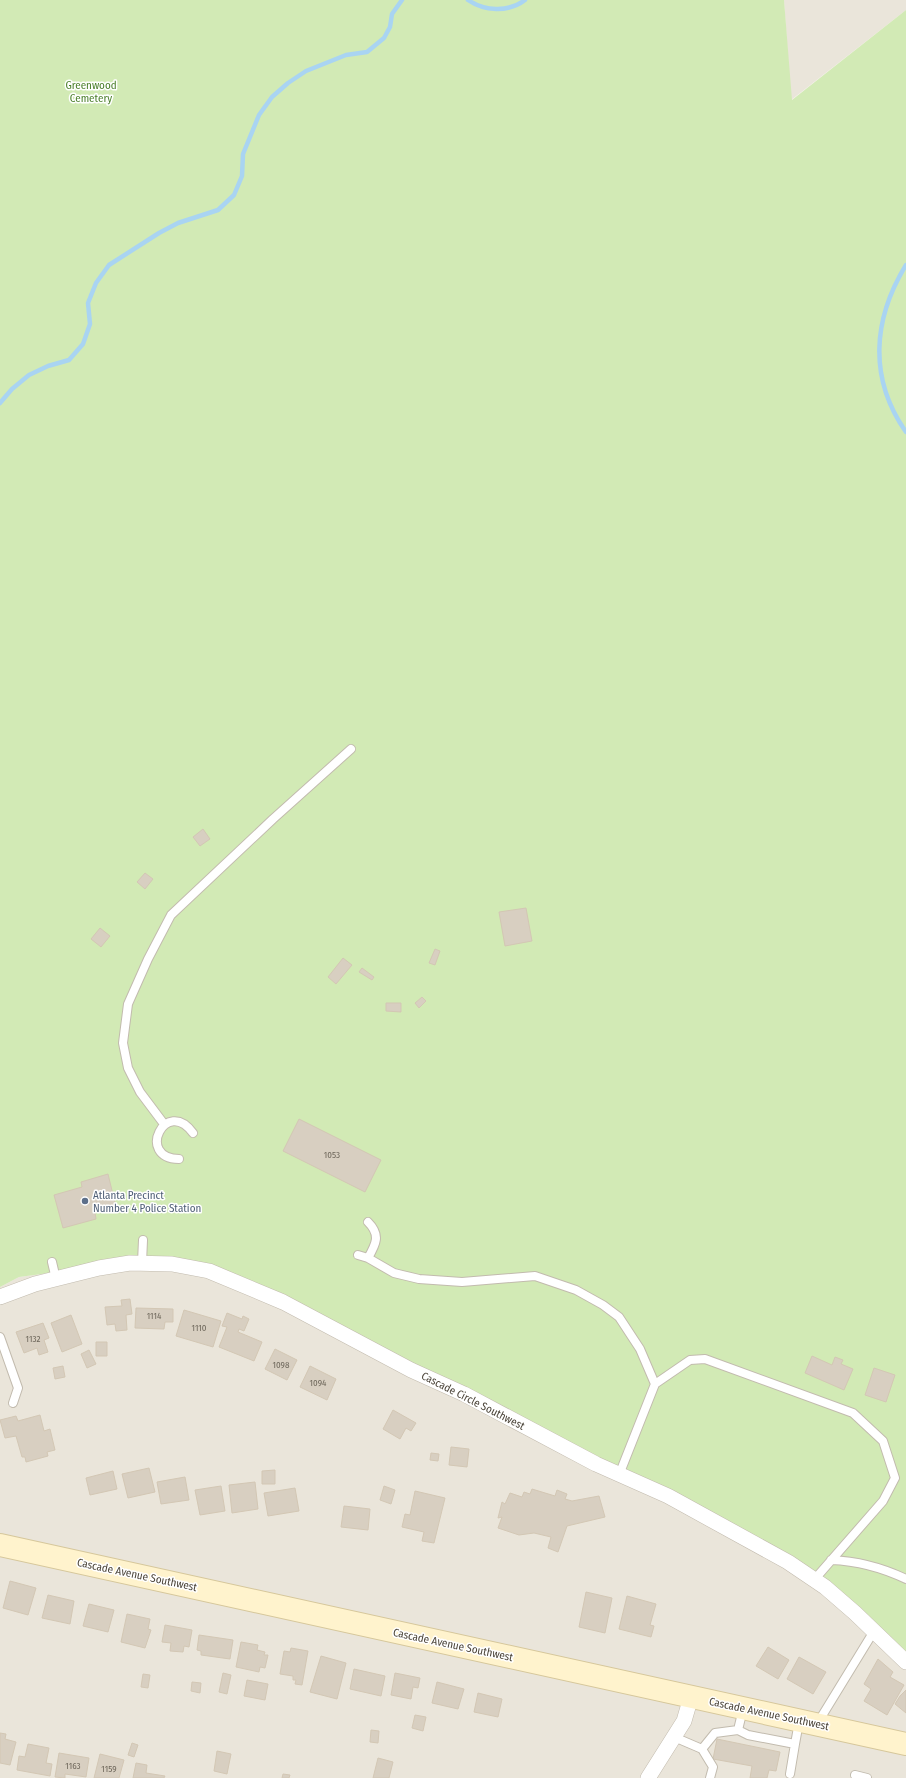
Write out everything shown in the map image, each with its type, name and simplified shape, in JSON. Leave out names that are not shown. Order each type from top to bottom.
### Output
[{"type":"main road","name":"Cascade Avenue Southwest","points":[[0,1545],[906,1744]]},
{"type":"street","name":"Cascade Circle Southwest","points":[[0,1297],[56,1279],[100,1268],[130,1263],[172,1264],[210,1271],[283,1302],[411,1370],[464,1394],[596,1464],[668,1496],[788,1562],[814,1580],[855,1613],[906,1662]]},
{"type":"street","points":[[648,1778],[684,1721],[691,1697]]},
{"type":"lane","points":[[164,1124],[140,1092],[128,1068],[123,1043],[128,1004],[148,959],[171,915],[272,819],[351,749]]},
{"type":"lane","points":[[179,1159],[167,1157],[158,1148],[156,1139],[159,1131],[164,1124],[172,1121],[181,1122],[188,1126],[193,1132]]},
{"type":"lane","points":[[368,1222],[375,1229],[376,1242],[368,1258]]},
{"type":"lane","points":[[142,1263],[143,1240]]},
{"type":"lane","points":[[358,1255],[368,1258],[394,1273],[419,1279],[462,1282],[536,1276],[576,1290],[603,1305],[619,1317],[640,1349],[655,1384]]},
{"type":"lane","points":[[52,1262],[56,1279]]},
{"type":"lane","points":[[0,1337],[18,1388],[13,1403]]},
{"type":"lane","points":[[619,1475],[655,1384],[690,1360],[705,1359],[853,1413],[883,1441],[889,1455],[895,1478],[883,1501],[814,1580]]},
{"type":"lane","points":[[831,1560],[847,1561],[891,1572],[906,1579]]},
{"type":"lane","points":[[790,1774],[795,1744],[808,1723],[874,1631]]},
{"type":"lane","points":[[738,1730],[743,1708]]},
{"type":"lane","points":[[702,1749],[715,1733],[738,1730],[748,1735],[795,1744]]},
{"type":"lane","points":[[674,1737],[702,1749],[713,1767],[710,1778]]},
{"type":"lane","points":[[855,1775],[867,1778]]},
{"type":"shaded area","points":[[784,0],[906,0],[906,10],[791,100]]},
{"type":"shaded area","points":[[126,1263],[231,1282],[737,1534],[829,1589],[906,1658],[906,1778],[0,1778],[0,1287],[19,1277]]},
{"type":"green space","name":"Greenwood Cemetery","points":[[0,0],[784,0],[792,100],[906,10],[906,1658],[829,1589],[737,1534],[231,1282],[126,1263],[19,1277],[0,1287]]},
{"type":"building","points":[[203,829],[210,839],[200,846],[193,837]]},
{"type":"building","points":[[145,873],[153,879],[145,889],[137,882]]},
{"type":"building","points":[[526,908],[532,941],[505,946],[499,912]]},
{"type":"building","points":[[100,928],[110,936],[101,947],[91,939]]},
{"type":"building","points":[[435,949],[440,951],[435,965],[429,963]]},
{"type":"building","points":[[343,958],[352,965],[336,984],[328,977]]},
{"type":"building","points":[[362,968],[374,977],[372,980],[359,972]]},
{"type":"building","points":[[422,997],[426,1001],[419,1008],[415,1003]]},
{"type":"building","points":[[386,1003],[401,1003],[401,1012],[386,1011]]},
{"type":"building","points":[[299,1119],[381,1160],[365,1192],[283,1151]]},
{"type":"building","points":[[108,1174],[116,1207],[95,1212],[96,1219],[63,1228],[54,1195],[82,1187],[81,1182]]},
{"type":"building","points":[[130,1299],[132,1314],[126,1315],[127,1330],[116,1331],[115,1324],[107,1325],[105,1307],[122,1306],[121,1300]]},
{"type":"building","points":[[136,1308],[173,1309],[173,1322],[165,1322],[164,1329],[135,1328]]},
{"type":"building","points":[[184,1310],[221,1321],[213,1347],[176,1336]]},
{"type":"building","points":[[227,1313],[242,1319],[243,1316],[249,1319],[244,1331],[239,1329],[238,1332],[262,1342],[254,1361],[219,1347],[227,1327],[222,1326]]},
{"type":"building","points":[[71,1315],[82,1344],[62,1352],[51,1323]]},
{"type":"building","points":[[43,1323],[49,1338],[44,1340],[48,1352],[39,1355],[37,1348],[24,1353],[16,1332]]},
{"type":"building","points":[[96,1342],[107,1342],[107,1356],[96,1356]]},
{"type":"building","points":[[275,1349],[297,1360],[287,1380],[265,1369]]},
{"type":"building","points":[[89,1350],[96,1364],[87,1368],[81,1354]]},
{"type":"building","points":[[812,1356],[832,1365],[835,1357],[843,1360],[841,1364],[853,1369],[844,1390],[805,1373]]},
{"type":"building","points":[[63,1366],[65,1377],[55,1379],[53,1368]]},
{"type":"building","points":[[310,1366],[336,1379],[327,1400],[300,1387]]},
{"type":"building","points":[[874,1368],[895,1375],[886,1402],[865,1395]]},
{"type":"building","points":[[393,1410],[416,1423],[411,1431],[406,1428],[400,1439],[383,1429]]},
{"type":"building","points":[[40,1415],[44,1431],[50,1429],[55,1450],[47,1452],[48,1456],[26,1462],[25,1457],[22,1457],[16,1436],[5,1438],[0,1420],[16,1416],[18,1421]]},
{"type":"building","points":[[451,1447],[469,1449],[467,1467],[449,1465]]},
{"type":"building","points":[[431,1453],[439,1454],[438,1461],[430,1460]]},
{"type":"building","points":[[149,1468],[155,1492],[128,1498],[122,1474]]},
{"type":"building","points":[[275,1470],[275,1484],[262,1484],[262,1471]]},
{"type":"building","points":[[113,1471],[117,1489],[90,1495],[86,1478]]},
{"type":"building","points":[[185,1477],[189,1500],[161,1504],[157,1482]]},
{"type":"building","points":[[255,1482],[258,1509],[232,1513],[229,1485]]},
{"type":"building","points":[[221,1486],[225,1511],[200,1515],[195,1490]]},
{"type":"building","points":[[384,1486],[395,1490],[391,1504],[380,1500]]},
{"type":"building","points":[[295,1488],[299,1511],[268,1516],[264,1493]]},
{"type":"building","points":[[532,1489],[555,1496],[557,1490],[567,1494],[565,1499],[572,1501],[599,1496],[605,1517],[567,1526],[558,1552],[548,1548],[551,1537],[534,1533],[519,1535],[498,1528],[502,1517],[498,1518],[502,1502],[505,1504],[510,1493],[522,1497],[524,1492],[530,1494]]},
{"type":"building","points":[[415,1491],[445,1498],[434,1543],[422,1541],[424,1532],[402,1527],[405,1514],[410,1515]]},
{"type":"building","points":[[344,1506],[370,1509],[368,1530],[341,1527]]},
{"type":"building","points":[[10,1581],[36,1588],[28,1615],[3,1608]]},
{"type":"building","points":[[586,1592],[612,1598],[605,1633],[579,1627]]},
{"type":"building","points":[[48,1595],[74,1601],[70,1624],[42,1618]]},
{"type":"building","points":[[627,1596],[656,1604],[650,1625],[654,1626],[651,1637],[619,1629]]},
{"type":"building","points":[[89,1604],[114,1610],[108,1632],[83,1626]]},
{"type":"building","points":[[127,1614],[150,1619],[148,1629],[151,1630],[145,1648],[121,1642]]},
{"type":"building","points":[[165,1625],[192,1630],[189,1647],[184,1646],[183,1652],[170,1651],[171,1643],[162,1642]]},
{"type":"building","points":[[199,1635],[233,1640],[230,1659],[201,1655],[201,1651],[197,1650]]},
{"type":"building","points":[[241,1642],[258,1645],[257,1650],[265,1652],[264,1655],[268,1655],[265,1668],[260,1667],[259,1672],[236,1667]]},
{"type":"building","points":[[768,1647],[789,1660],[778,1679],[756,1666]]},
{"type":"building","points":[[291,1648],[308,1651],[302,1685],[295,1684],[296,1680],[293,1680],[293,1676],[280,1674],[284,1651],[290,1652]]},
{"type":"building","points":[[321,1656],[346,1663],[337,1699],[310,1692]]},
{"type":"building","points":[[799,1657],[826,1672],[813,1694],[787,1679]]},
{"type":"building","points":[[878,1659],[893,1672],[890,1677],[904,1685],[887,1715],[864,1701],[871,1689],[864,1684]]},
{"type":"building","points":[[354,1669],[385,1676],[381,1696],[350,1689]]},
{"type":"building","points":[[223,1673],[231,1675],[227,1694],[219,1692]]},
{"type":"building","points":[[395,1673],[420,1678],[418,1688],[413,1687],[411,1699],[391,1695]]},
{"type":"building","points":[[143,1674],[150,1675],[148,1688],[141,1687]]},
{"type":"building","points":[[247,1680],[268,1684],[265,1700],[244,1696]]},
{"type":"building","points":[[192,1682],[201,1683],[200,1693],[191,1691]]},
{"type":"building","points":[[437,1682],[464,1689],[458,1709],[432,1703]]},
{"type":"building","points":[[906,1690],[906,1713],[895,1704]]},
{"type":"building","points":[[478,1693],[502,1699],[498,1717],[474,1712]]},
{"type":"building","points":[[415,1715],[426,1717],[423,1731],[412,1728]]},
{"type":"building","points":[[371,1730],[379,1731],[378,1743],[370,1742]]},
{"type":"building","points":[[0,1733],[6,1734],[5,1739],[16,1742],[10,1765],[0,1763]]},
{"type":"building","points":[[717,1739],[780,1752],[776,1771],[769,1770],[767,1778],[750,1778],[752,1766],[713,1759]]},
{"type":"building","points":[[132,1743],[138,1745],[134,1757],[128,1755]]},
{"type":"building","points":[[28,1744],[49,1748],[46,1763],[52,1764],[50,1776],[17,1770],[19,1756],[25,1757]]},
{"type":"building","points":[[217,1751],[231,1754],[227,1774],[214,1771]]},
{"type":"building","points":[[59,1753],[89,1758],[86,1777],[65,1774],[65,1778],[55,1777]]},
{"type":"building","points":[[100,1754],[124,1760],[119,1778],[94,1778]]},
{"type":"building","points":[[378,1758],[393,1762],[389,1778],[373,1778]]},
{"type":"building","points":[[136,1763],[147,1765],[146,1773],[165,1776],[164,1778],[133,1778]]},
{"type":"building","points":[[283,1774],[290,1775],[289,1778],[282,1778]]},
{"type":"waterway","points":[[0,403],[12,389],[29,375],[48,366],[69,360],[83,344],[90,324],[88,303],[96,283],[109,265],[159,233],[178,223],[218,210],[234,195],[242,176],[243,154],[259,115],[272,97],[288,83],[306,71],[346,55],[367,52],[384,38],[390,27],[392,14],[402,0]]},
{"type":"waterway","points":[[468,0],[474,4],[496,9],[511,7],[525,0]]},
{"type":"waterway","points":[[906,265],[895,285],[887,306],[881,327],[879,348],[885,391],[894,412],[906,432]]},
{"type":"place","name":"Atlanta Precinct Number 4 Police Station","points":[[85,1201]]}]
